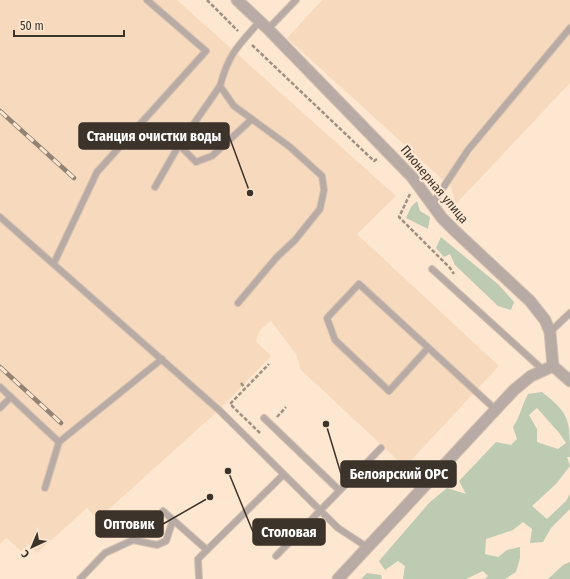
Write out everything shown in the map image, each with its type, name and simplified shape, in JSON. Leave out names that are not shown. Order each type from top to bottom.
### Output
[{"type":"street","name":"Пионерная улица","points":[[237,0],[264,25],[412,177],[433,203],[442,218],[530,300],[545,320],[550,332],[553,366]]},
{"type":"street","points":[[338,579],[519,385],[542,370],[553,366],[570,381]]},
{"type":"lane","points":[[54,263],[97,172],[206,51],[147,0]]},
{"type":"lane","points":[[155,187],[179,145],[220,86],[226,65],[234,50],[245,38],[296,0]]},
{"type":"lane","points":[[433,203],[468,150],[570,28]]},
{"type":"lane","points":[[220,86],[234,106],[290,147],[322,176],[324,190],[320,209],[296,240],[276,258],[238,303]]},
{"type":"lane","points":[[179,145],[196,162],[212,156],[252,119]]},
{"type":"lane","points":[[0,218],[54,263],[219,410],[282,475],[338,528],[367,547]]},
{"type":"lane","points":[[432,269],[542,370]]},
{"type":"lane","points":[[428,348],[389,391],[335,340],[327,318],[359,284],[495,409]]},
{"type":"lane","points":[[550,332],[570,313]]},
{"type":"lane","points":[[44,488],[59,442],[162,360]]},
{"type":"lane","points":[[0,387],[59,442]]},
{"type":"lane","points":[[0,408],[11,397]]},
{"type":"lane","points":[[264,418],[340,490]]},
{"type":"lane","points":[[276,556],[319,510],[381,448]]},
{"type":"lane","points":[[199,578],[198,559],[282,475]]},
{"type":"lane","points":[[163,511],[207,550]]},
{"type":"lane","points":[[80,579],[105,553],[133,540],[157,545],[166,541],[173,520]]},
{"type":"path","points":[[207,0],[374,161],[377,158],[382,163]]},
{"type":"path","points":[[412,191],[399,217],[450,268],[457,280]]},
{"type":"path","points":[[260,433],[230,404],[268,364]]},
{"type":"path","points":[[241,383],[245,388]]},
{"type":"shaded area","points":[[0,0],[177,0],[396,196],[357,234],[499,366],[405,467],[301,370],[296,354],[271,321],[260,330],[256,341],[271,356],[219,410],[98,519],[87,508],[37,553],[28,544],[21,551],[6,538],[0,544]]},
{"type":"shaded area","points":[[322,0],[570,0],[570,83],[456,204],[449,180],[446,177],[443,180],[287,38]]},
{"type":"green space","points":[[417,201],[420,211],[430,217],[428,229],[406,218],[411,207]]},
{"type":"green space","points":[[441,237],[499,285],[514,302],[511,310],[498,306],[455,265],[450,254],[444,257],[436,248]]},
{"type":"green space","points":[[542,392],[558,406],[563,412],[569,426],[570,434],[570,457],[567,457],[570,466],[556,484],[532,506],[547,519],[566,501],[570,494],[570,509],[551,528],[543,542],[530,543],[532,529],[523,522],[513,530],[486,539],[485,554],[498,557],[507,550],[520,547],[520,558],[516,572],[505,579],[485,579],[488,576],[483,571],[466,579],[403,579],[405,566],[398,561],[385,570],[379,561],[429,503],[447,488],[466,494],[459,481],[496,442],[511,445],[517,439],[513,427],[528,394]],"holes":[[[537,408],[566,443],[558,449],[537,442],[537,429],[529,415]]]},
{"type":"green space","points":[[570,562],[570,579],[548,579],[563,565]]},
{"type":"green space","points":[[367,573],[381,575],[382,579],[361,579]]},
{"type":"railway","points":[[0,111],[74,178]]},
{"type":"railway","points":[[0,367],[61,423]]},
{"type":"place","name":"Станция очистки воды","points":[[250,193]]},
{"type":"place","name":"Белоярский ОРС","points":[[326,424]]},
{"type":"place","name":"Столовая","points":[[228,471]]},
{"type":"place","name":"Оптовик","points":[[210,497]]}]
